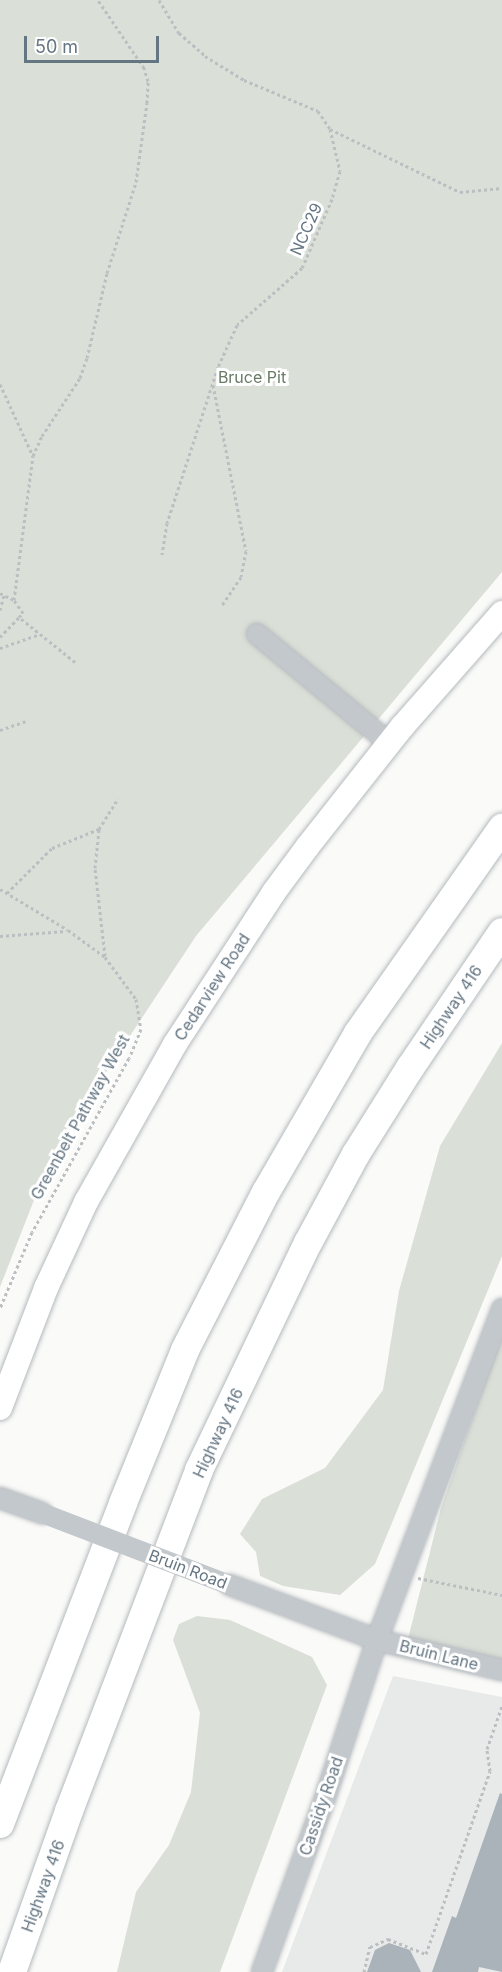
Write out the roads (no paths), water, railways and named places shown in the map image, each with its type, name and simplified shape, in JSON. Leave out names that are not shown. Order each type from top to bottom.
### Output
[{"type":"highway","points":[[0,1824],[119,1514],[185,1350],[266,1192],[358,1033],[502,828]]},
{"type":"highway","name":"Highway 416","points":[[12,1972],[69,1811],[199,1470],[308,1244],[357,1154],[410,1068],[502,932]]},
{"type":"main road","name":"Cedarview Road","points":[[0,1408],[51,1277],[86,1202],[151,1085],[274,892],[389,743],[502,613]]},
{"type":"street","points":[[257,634],[389,743]]},
{"type":"street","name":"Cassidy Road","points":[[262,1972],[325,1798],[377,1640],[502,1309]]},
{"type":"street","name":"Bruin Road","points":[[0,1498],[377,1640]]},
{"type":"street","name":"Bruin Lane","points":[[377,1640],[502,1670]]},
{"type":"park label","name":"Bruce Pit","points":[[252,377]]}]
